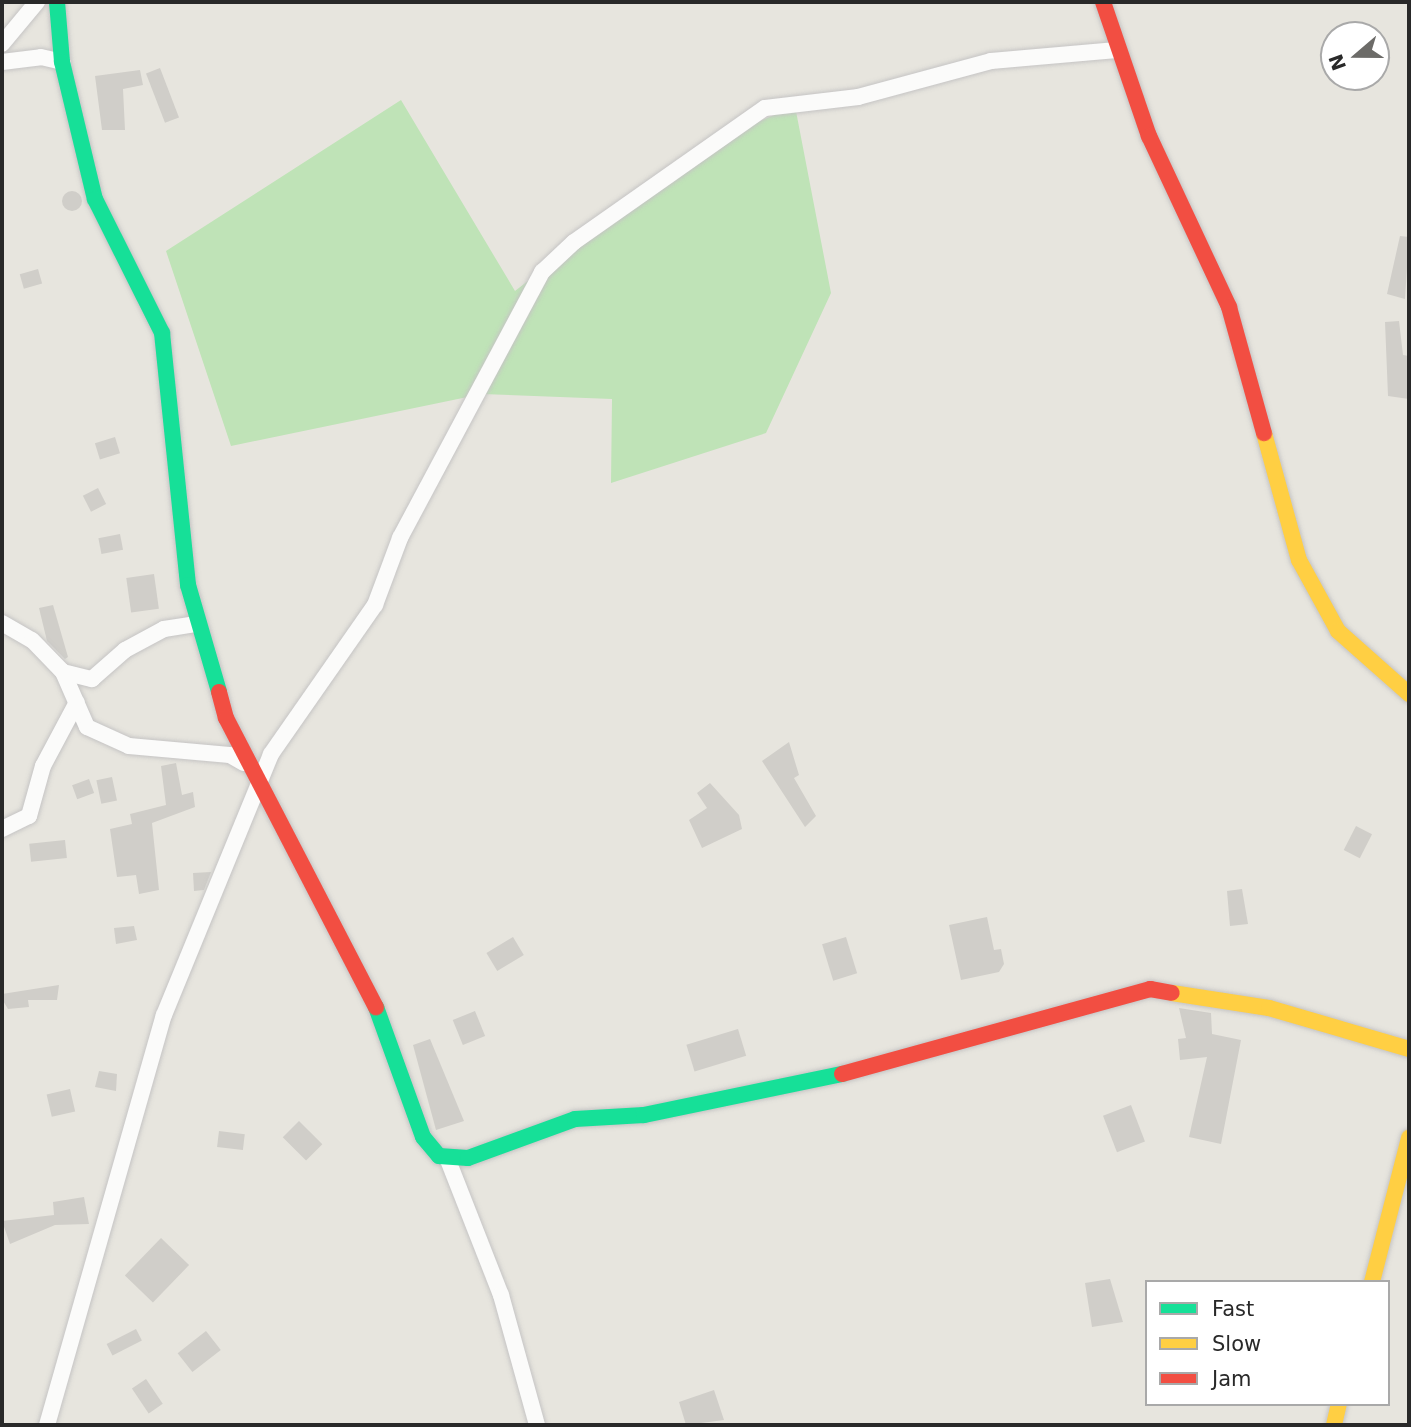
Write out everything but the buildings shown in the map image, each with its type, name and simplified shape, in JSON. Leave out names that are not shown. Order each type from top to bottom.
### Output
[{"type":"street","points":[[2,44],[37,2]]},
{"type":"street","points":[[57,2],[62,62],[102,220],[138,277],[162,333],[178,514],[197,624],[244,763],[383,1021],[423,1137],[448,1160],[501,1295],[537,1425]]},
{"type":"street","points":[[1103,2],[1117,50],[1159,160],[1213,265],[1259,409],[1280,506],[1310,585],[1354,650],[1409,694]]},
{"type":"street","points":[[47,1425],[164,1015],[257,788],[306,697],[375,606],[400,538],[533,285],[574,242],[765,108],[858,97],[991,61],[1117,50]]},
{"type":"street","points":[[2,62],[41,57],[62,62]]},
{"type":"street","points":[[2,623],[32,640],[63,672],[77,700],[83,724],[105,730],[116,742],[230,755],[244,763]]},
{"type":"street","points":[[63,672],[92,679],[125,650],[164,629],[197,624]]},
{"type":"street","points":[[2,829],[29,816],[43,766],[77,700]]},
{"type":"street","points":[[448,1160],[575,1119],[644,1115],[864,1069],[1150,989],[1208,995],[1409,1049]]},
{"type":"street","points":[[1372,1280],[1409,1138]]},
{"type":"street","points":[[1334,1425],[1339,1406]]},
{"type":"green space","points":[[401,100],[515,291],[700,147],[795,106],[831,293],[766,433],[611,483],[612,399],[482,394],[231,446],[166,251]]},
{"type":"traffic: fast","points":[[57,2],[62,62],[95,199],[162,333],[188,585],[219,692]]},
{"type":"traffic: fast","points":[[376,1007],[423,1137],[439,1156],[468,1158],[575,1119],[644,1115],[842,1074]]},
{"type":"traffic: slow","points":[[1264,433],[1299,560],[1338,631],[1409,694]]},
{"type":"traffic: slow","points":[[1172,993],[1269,1008],[1409,1049]]},
{"type":"traffic: slow","points":[[1373,1280],[1409,1138]]},
{"type":"traffic: slow","points":[[1334,1425],[1339,1406]]},
{"type":"traffic: jam","points":[[1103,2],[1149,136],[1229,307],[1264,433]]},
{"type":"traffic: jam","points":[[219,692],[226,718],[376,1007]]},
{"type":"traffic: jam","points":[[842,1074],[1150,989],[1172,993]]}]
